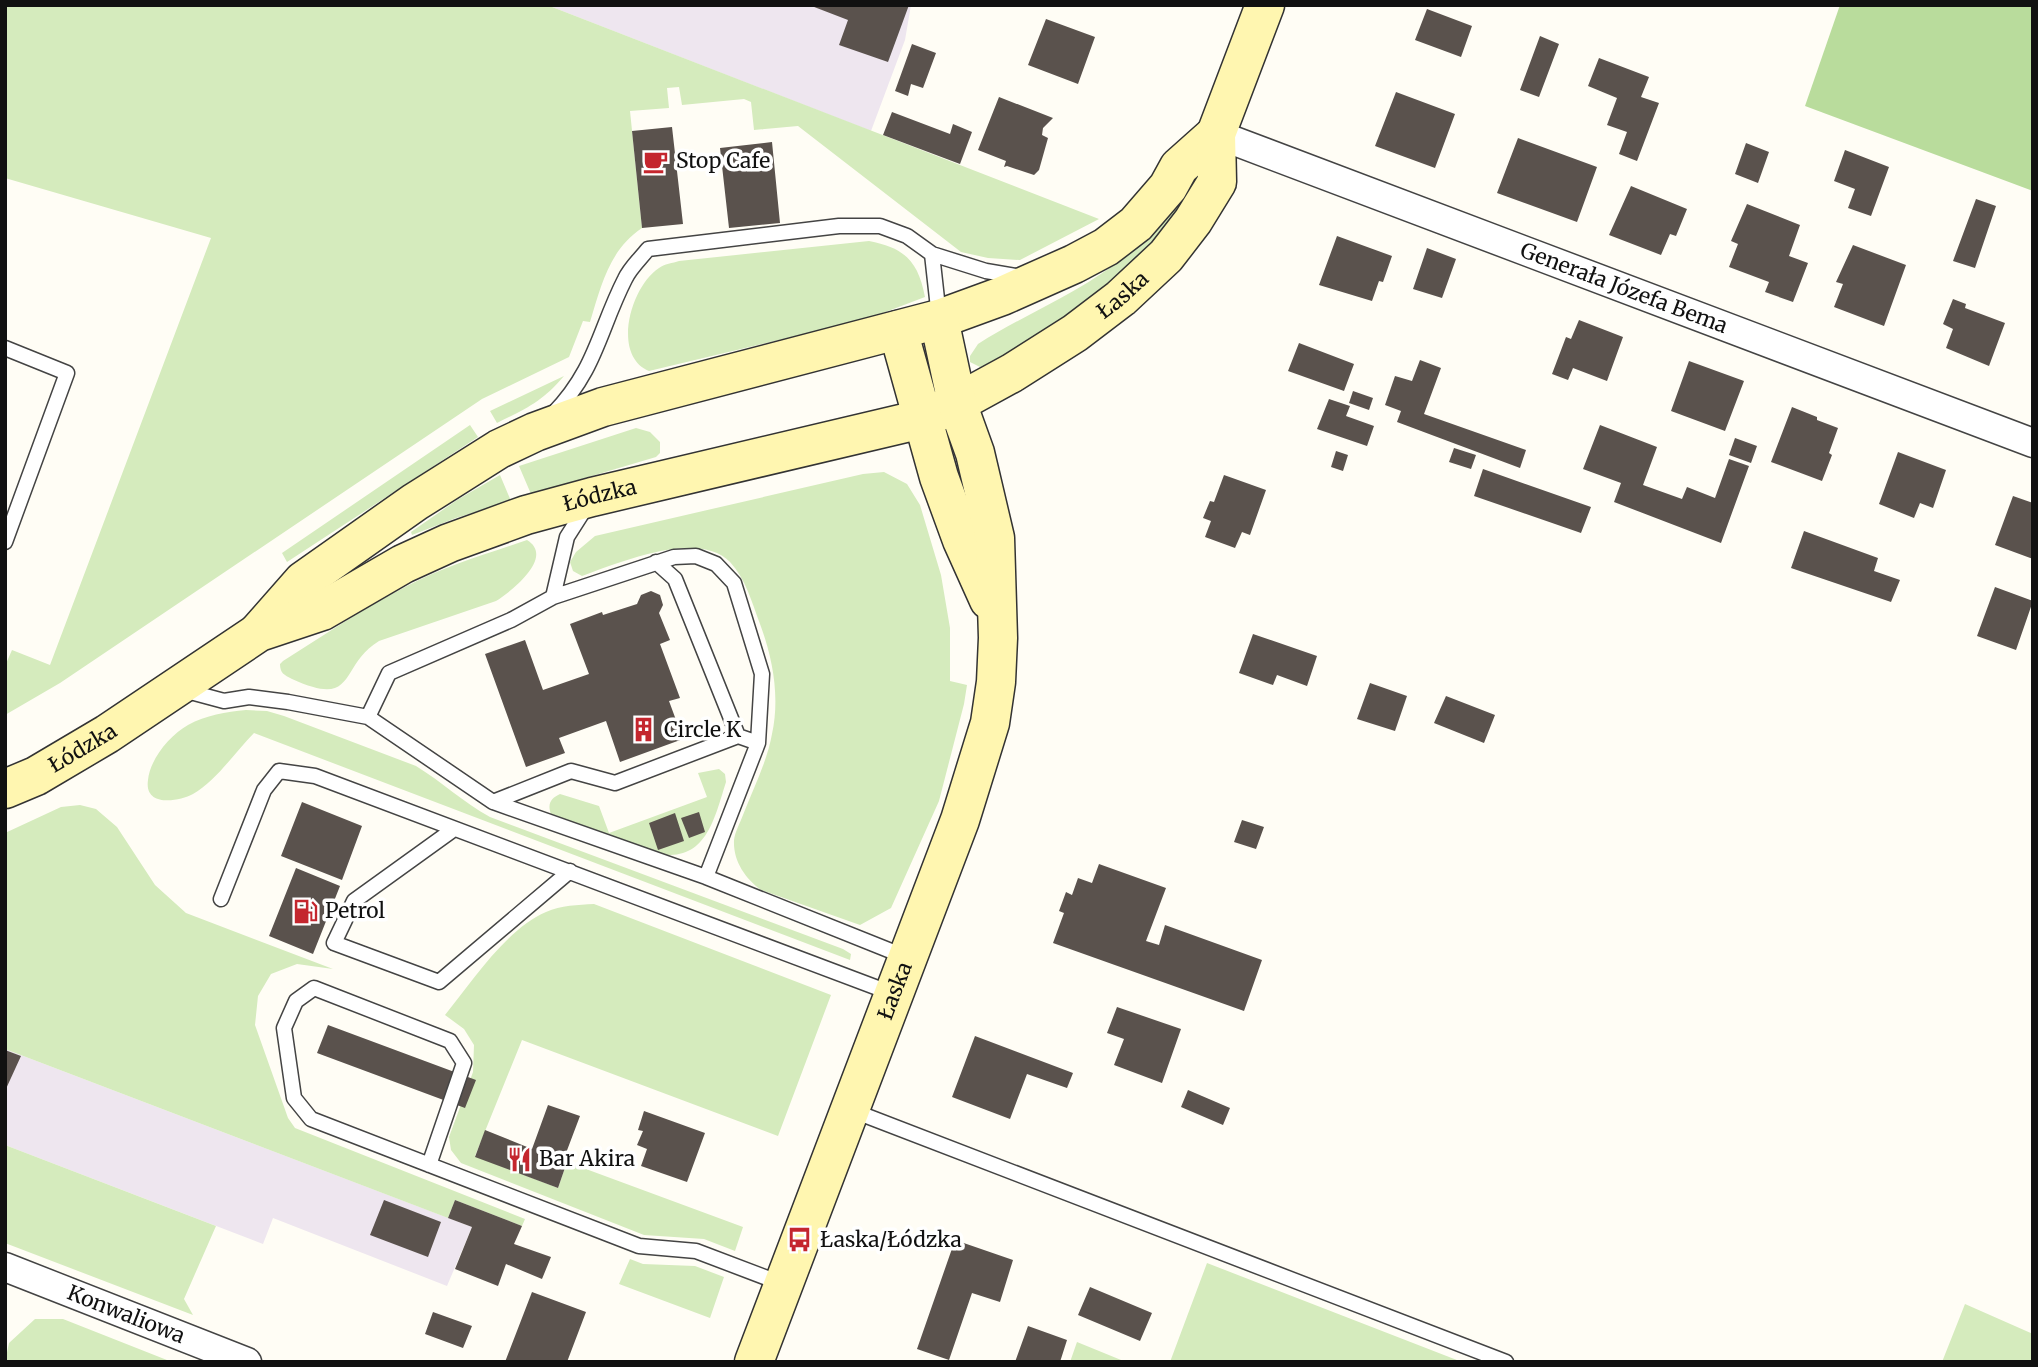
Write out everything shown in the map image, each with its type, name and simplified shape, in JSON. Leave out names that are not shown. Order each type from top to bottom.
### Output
[{"type":"main road","name":"Łaska","points":[[957,403],[1012,373],[1075,333],[1121,298],[1166,256],[1193,221],[1217,182],[1216,134],[1265,5]]},
{"type":"main road","name":"Łaska","points":[[995,614],[962,540],[939,477],[898,330],[939,319],[1037,280],[1106,247],[1136,224],[1168,187],[1180,167],[1216,134]]},
{"type":"main road","name":"Łaska","points":[[755,1360],[960,820],[990,723],[996,682],[998,638],[995,614],[995,538],[975,453],[957,403],[939,319]]},
{"type":"main road","name":"Łódzka","points":[[259,632],[303,581],[499,449],[535,432],[603,407],[898,330]]},
{"type":"main road","name":"Łódzka","points":[[9,785],[36,776],[66,759],[259,632],[322,611],[403,564],[449,543],[526,515],[922,419],[957,403]]},
{"type":"street","name":"Generała Józefa Bema","points":[[1216,134],[2033,443]]},
{"type":"street","name":"Konwaliowa","points":[[6,1269],[247,1362]]},
{"type":"lane","points":[[535,432],[570,396],[582,378],[594,356],[625,277],[648,249],[839,226],[880,226],[906,236],[932,254],[986,271],[1037,280]]},
{"type":"lane","points":[[932,254],[939,319]]},
{"type":"lane","points":[[5,348],[67,373],[5,542]]},
{"type":"lane","points":[[553,597],[567,537],[592,497]]},
{"type":"lane","points":[[368,717],[389,673],[510,620],[553,597],[674,557],[696,556],[716,564],[734,583],[762,674],[758,743],[706,877]]},
{"type":"lane","points":[[656,562],[675,579],[738,736]]},
{"type":"lane","points":[[175,688],[225,701],[249,697],[368,717],[493,802],[706,877],[908,958]]},
{"type":"lane","points":[[493,802],[571,771],[615,783],[738,736],[758,743]]},
{"type":"lane","points":[[221,899],[264,790],[279,771],[315,776],[894,995]]},
{"type":"lane","points":[[454,829],[354,901],[334,943],[439,982],[570,871]]},
{"type":"lane","points":[[429,1165],[464,1063],[450,1041],[314,988],[296,1001],[284,1028],[293,1098],[311,1119],[429,1165],[639,1246],[696,1251],[783,1284]]},
{"type":"lane","points":[[851,1110],[1506,1362]]},
{"type":"shaded area","points":[[547,5],[911,5],[905,40],[871,131]]},
{"type":"shaded area","points":[[5,1049],[472,1227],[447,1286],[273,1218],[263,1244],[5,1145]]},
{"type":"green space","points":[[5,5],[547,5],[1099,219],[1020,260],[988,258],[961,252],[798,126],[754,130],[751,102],[744,99],[682,105],[679,87],[667,88],[669,108],[630,111],[642,228],[614,258],[590,322],[583,321],[569,357],[482,399],[60,683],[5,715],[5,666],[12,650],[50,665],[211,238],[5,178]]},
{"type":"green space","points":[[1840,5],[2033,5],[2033,191],[1805,106]]},
{"type":"green space","points":[[1198,175],[1183,206],[1146,253],[1069,315],[986,366],[980,367],[970,362],[970,356],[978,344],[1113,266],[1140,243]]},
{"type":"green space","points":[[869,241],[892,248],[908,258],[918,274],[925,297],[867,319],[649,371],[637,363],[631,351],[629,320],[634,304],[640,289],[663,265],[679,261]]},
{"type":"green space","points":[[564,376],[541,398],[497,423],[490,411]]},
{"type":"green space","points":[[470,425],[478,437],[287,562],[282,553]]},
{"type":"green space","points":[[636,428],[650,432],[660,442],[660,453],[656,457],[531,494],[519,466]]},
{"type":"green space","points":[[884,472],[907,484],[920,505],[941,575],[950,628],[950,681],[967,685],[939,801],[891,908],[860,925],[761,890],[745,874],[738,862],[734,848],[735,837],[767,755],[774,720],[775,692],[760,624],[736,569],[716,553],[698,548],[679,548],[636,557],[582,576],[573,571],[570,562],[576,552],[595,536],[863,474]]},
{"type":"green space","points":[[500,475],[511,501],[412,535],[411,532],[457,500]]},
{"type":"green space","points":[[527,540],[534,547],[534,564],[520,582],[503,596],[496,601],[379,641],[366,651],[338,687],[313,687],[282,672],[280,664],[283,661],[391,594],[451,566]]},
{"type":"green space","points":[[246,710],[267,711],[284,716],[416,766],[490,817],[843,949],[851,954],[850,960],[254,733],[218,774],[193,794],[171,800],[151,795],[148,780],[153,764],[174,735],[202,719]]},
{"type":"green space","points":[[719,769],[725,774],[726,782],[713,822],[699,844],[676,855],[660,854],[551,814],[549,807],[554,797],[560,794],[599,806],[609,833],[707,797],[698,773]]},
{"type":"green space","points":[[80,805],[96,809],[117,827],[155,885],[186,913],[333,969],[297,964],[271,974],[258,996],[255,1025],[288,1118],[295,1128],[525,1219],[522,1226],[455,1200],[448,1218],[5,1049],[5,833],[61,807]]},
{"type":"green space","points":[[594,904],[831,995],[778,1136],[522,1040],[475,1156],[558,1188],[567,1162],[743,1227],[735,1251],[704,1239],[644,1235],[461,1163],[451,1150],[449,1137],[473,1072],[474,1045],[464,1029],[445,1015],[504,943],[531,920],[558,908]]},
{"type":"green space","points":[[5,1145],[216,1226],[184,1299],[193,1315],[5,1243]]},
{"type":"green space","points":[[630,1259],[643,1264],[695,1266],[724,1277],[710,1318],[619,1284]]},
{"type":"green space","points":[[1207,1263],[1462,1362],[1170,1362]]},
{"type":"green space","points":[[1965,1304],[2033,1334],[2033,1362],[1942,1362]]},
{"type":"green space","points":[[35,1319],[63,1319],[172,1362],[5,1362],[9,1343]]},
{"type":"green space","points":[[1077,1342],[1126,1362],[1070,1362]]},
{"type":"building","points":[[809,5],[909,5],[888,62],[839,45],[848,20]]},
{"type":"building","points":[[1427,9],[1472,26],[1461,57],[1415,40]]},
{"type":"building","points":[[1046,19],[1095,37],[1078,84],[1028,65]]},
{"type":"building","points":[[1540,36],[1559,44],[1539,97],[1520,90]]},
{"type":"building","points":[[912,44],[936,53],[923,88],[911,84],[908,96],[895,91]]},
{"type":"building","points":[[1599,58],[1649,77],[1641,97],[1659,103],[1637,161],[1619,154],[1627,132],[1607,125],[1617,98],[1588,86]]},
{"type":"building","points":[[1396,92],[1455,114],[1435,168],[1375,146]]},
{"type":"building","points":[[999,97],[1053,118],[1043,128],[1042,135],[1048,138],[1039,170],[1034,175],[1004,167],[1006,161],[978,150]]},
{"type":"building","points":[[892,112],[950,134],[953,124],[972,132],[960,164],[883,135]]},
{"type":"building","name":"Stop Cafe","points":[[672,127],[683,224],[642,228],[632,131]]},
{"type":"building","points":[[1518,138],[1597,167],[1577,222],[1497,193]]},
{"type":"building","points":[[772,142],[780,223],[729,228],[720,148]]},
{"type":"building","points":[[1746,143],[1769,152],[1758,183],[1735,174]]},
{"type":"building","points":[[1845,150],[1889,167],[1871,216],[1848,208],[1855,189],[1834,181]]},
{"type":"building","points":[[1631,186],[1687,209],[1676,236],[1670,234],[1661,255],[1609,235]]},
{"type":"building","points":[[1976,199],[1996,206],[1975,268],[1953,261]]},
{"type":"building","points":[[1747,204],[1800,225],[1789,256],[1808,263],[1793,302],[1765,292],[1769,282],[1729,267],[1738,244],[1731,241]]},
{"type":"building","points":[[1337,236],[1392,256],[1383,282],[1379,281],[1372,301],[1319,285]]},
{"type":"building","points":[[1853,245],[1906,265],[1884,326],[1834,307],[1843,284],[1836,282]]},
{"type":"building","points":[[1427,248],[1456,259],[1442,298],[1413,289]]},
{"type":"building","points":[[1953,299],[1966,304],[1965,308],[2005,323],[1989,366],[1946,348],[1953,329],[1943,324]]},
{"type":"building","points":[[1579,320],[1623,337],[1607,381],[1573,368],[1568,380],[1552,374],[1566,337],[1571,339]]},
{"type":"building","points":[[1299,343],[1354,364],[1344,391],[1288,371]]},
{"type":"building","points":[[1420,360],[1441,368],[1424,414],[1526,450],[1520,468],[1397,422],[1401,411],[1385,405],[1395,376],[1412,381]]},
{"type":"building","points":[[1689,361],[1744,381],[1725,431],[1671,411]]},
{"type":"building","points":[[1353,391],[1373,398],[1369,410],[1349,403]]},
{"type":"building","points":[[1329,399],[1350,406],[1346,416],[1374,426],[1367,446],[1317,429]]},
{"type":"building","points":[[1792,407],[1838,428],[1822,481],[1771,462]]},
{"type":"building","points":[[1600,425],[1657,447],[1643,485],[1682,499],[1687,487],[1715,498],[1729,459],[1749,466],[1721,543],[1614,502],[1621,483],[1583,469]]},
{"type":"building","points":[[1735,438],[1757,446],[1751,463],[1729,455]]},
{"type":"building","points":[[1454,448],[1476,455],[1471,469],[1449,462]]},
{"type":"building","points":[[1336,451],[1348,455],[1343,471],[1331,467]]},
{"type":"building","points":[[1898,452],[1946,470],[1933,508],[1920,503],[1914,518],[1879,504]]},
{"type":"building","points":[[1483,469],[1591,507],[1581,533],[1474,496]]},
{"type":"building","points":[[1224,475],[1266,490],[1250,535],[1242,532],[1235,548],[1205,537],[1211,521],[1203,518],[1210,501],[1214,502]]},
{"type":"building","points":[[2013,496],[2033,503],[2033,559],[1995,545]]},
{"type":"building","points":[[1804,531],[1878,558],[1874,571],[1900,580],[1891,602],[1791,568]]},
{"type":"building","points":[[1995,587],[2033,601],[2016,650],[1977,636]]},
{"type":"building","points":[[651,591],[660,595],[663,605],[659,613],[670,640],[660,644],[680,698],[669,701],[683,739],[620,762],[606,721],[559,738],[565,753],[526,767],[485,654],[525,640],[543,690],[589,674],[570,624],[602,612],[603,615],[637,604],[641,595]]},
{"type":"building","points":[[1253,634],[1317,656],[1307,686],[1277,675],[1273,685],[1239,673]]},
{"type":"building","points":[[1370,683],[1407,696],[1395,731],[1357,719]]},
{"type":"building","points":[[1446,696],[1495,715],[1484,743],[1434,723]]},
{"type":"building","points":[[302,802],[362,826],[342,880],[281,856]]},
{"type":"building","points":[[699,812],[705,832],[689,838],[681,818]]},
{"type":"building","points":[[675,813],[684,841],[658,850],[649,823]]},
{"type":"building","points":[[1242,820],[1264,827],[1256,849],[1234,842]]},
{"type":"building","points":[[1099,864],[1166,888],[1146,941],[1159,945],[1165,925],[1262,960],[1244,1011],[1053,943],[1064,913],[1059,911],[1066,892],[1072,895],[1078,878],[1092,883]]},
{"type":"building","name":"Petrol","points":[[296,868],[340,886],[313,954],[269,936]]},
{"type":"building","points":[[1117,1007],[1181,1029],[1162,1083],[1114,1065],[1124,1039],[1107,1033]]},
{"type":"building","points":[[328,1025],[476,1080],[465,1108],[317,1053]]},
{"type":"building","points":[[975,1036],[1073,1073],[1067,1088],[1027,1074],[1010,1119],[952,1097]]},
{"type":"building","points":[[5,1050],[21,1056],[5,1091]]},
{"type":"building","points":[[1188,1090],[1230,1108],[1223,1125],[1181,1107]]},
{"type":"building","name":"Bar Akira","points":[[548,1105],[580,1116],[563,1161],[567,1162],[558,1188],[475,1157],[485,1130],[532,1149]]},
{"type":"building","points":[[644,1111],[705,1133],[687,1182],[641,1166],[647,1149],[637,1145],[643,1131],[638,1130]]},
{"type":"building","points":[[384,1200],[441,1222],[428,1257],[370,1235]]},
{"type":"building","points":[[455,1200],[522,1226],[514,1244],[551,1257],[542,1279],[506,1264],[498,1286],[455,1269],[472,1227],[448,1218]]},
{"type":"building","points":[[955,1240],[1013,1260],[1000,1302],[972,1293],[949,1360],[917,1349]]},
{"type":"building","points":[[1090,1287],[1152,1313],[1140,1341],[1078,1315]]},
{"type":"building","points":[[532,1292],[586,1312],[567,1362],[505,1362]]},
{"type":"building","points":[[433,1312],[472,1326],[463,1348],[425,1334]]},
{"type":"building","points":[[1028,1326],[1067,1340],[1060,1362],[1015,1362]]},
{"type":"place","name":"Stop Cafe","points":[[656,161]]},
{"type":"place","name":"Circle K","points":[[644,730]]},
{"type":"place","name":"Petrol","points":[[305,911]]},
{"type":"place","name":"Bar Akira","points":[[519,1159]]},
{"type":"place","name":"Łaska/Łódzka","points":[[800,1240]]}]
